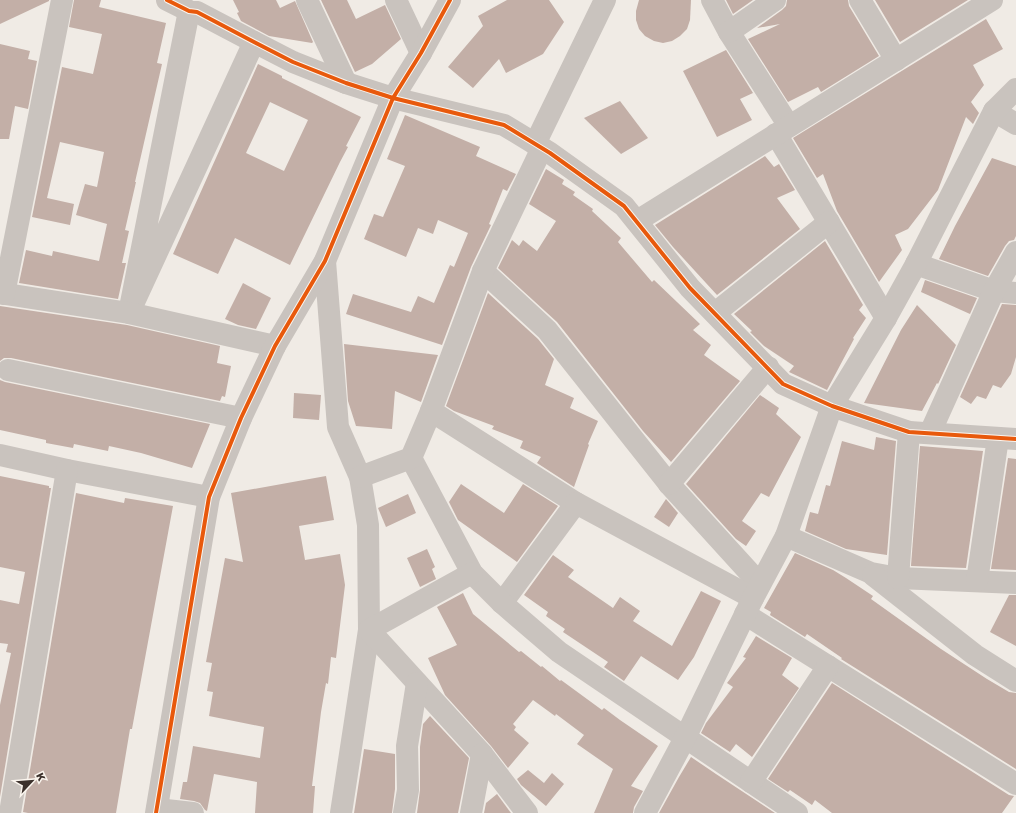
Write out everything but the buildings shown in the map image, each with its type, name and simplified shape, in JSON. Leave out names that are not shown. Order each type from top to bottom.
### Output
[{"type":"street","points":[[62,0],[2,294],[128,313],[276,346]]},
{"type":"street","points":[[167,0],[193,8],[254,42],[294,62],[346,83],[393,98],[504,125],[539,146],[624,206],[690,288],[783,384],[832,406],[920,432],[1007,438],[977,581]]},
{"type":"street","points":[[307,0],[346,83]]},
{"type":"street","points":[[396,0],[421,53]]},
{"type":"street","points":[[193,813],[157,811],[209,497],[241,418],[276,346],[325,261],[393,98],[421,53],[450,0]]},
{"type":"street","points":[[360,477],[411,458],[431,412],[483,271],[605,0]]},
{"type":"street","points":[[712,0],[783,130],[829,222],[886,318]]},
{"type":"street","points":[[729,32],[775,0]]},
{"type":"street","points":[[860,0],[896,60]]},
{"type":"street","points":[[637,221],[992,0]]},
{"type":"street","points":[[128,313],[193,8]]},
{"type":"street","points":[[128,313],[254,42]]},
{"type":"street","points":[[645,813],[686,738],[753,599],[786,536],[832,406],[886,318],[916,264],[994,112],[1016,89]]},
{"type":"street","points":[[994,112],[1016,124]]},
{"type":"street","points":[[715,313],[829,222]]},
{"type":"street","points":[[898,578],[920,432],[1016,252]]},
{"type":"street","points":[[325,261],[338,427],[360,477],[368,525],[369,630],[341,813]]},
{"type":"street","points":[[916,264],[994,291],[1016,293]]},
{"type":"street","points":[[483,271],[547,330],[669,484],[753,599],[828,666],[1016,784]]},
{"type":"street","points":[[669,484],[768,367]]},
{"type":"street","points":[[8,370],[241,418]]},
{"type":"street","points":[[431,412],[576,503],[753,599]]},
{"type":"street","points":[[0,455],[67,470],[209,497]]},
{"type":"street","points":[[411,458],[472,573],[502,603],[559,652],[797,813]]},
{"type":"street","points":[[10,813],[67,470]]},
{"type":"street","points":[[502,603],[576,503]]},
{"type":"street","points":[[786,536],[871,573],[898,578],[1016,583]]},
{"type":"street","points":[[369,630],[472,573]]},
{"type":"street","points":[[871,573],[976,655],[1016,681]]},
{"type":"street","points":[[369,630],[482,754],[527,813]]},
{"type":"street","points":[[751,782],[828,666]]},
{"type":"street","points":[[404,813],[408,790],[407,746],[417,683]]},
{"type":"street","points":[[471,813],[482,754]]},
{"type":"cycle path","points":[[167,0],[189,11],[197,12],[293,62],[346,83],[393,98],[504,125],[550,153],[624,206],[690,288],[783,384],[832,406],[909,432],[1016,439]]},
{"type":"cycle path","points":[[156,813],[209,497],[241,418],[275,346],[325,261],[393,98],[421,53],[450,0]]}]
